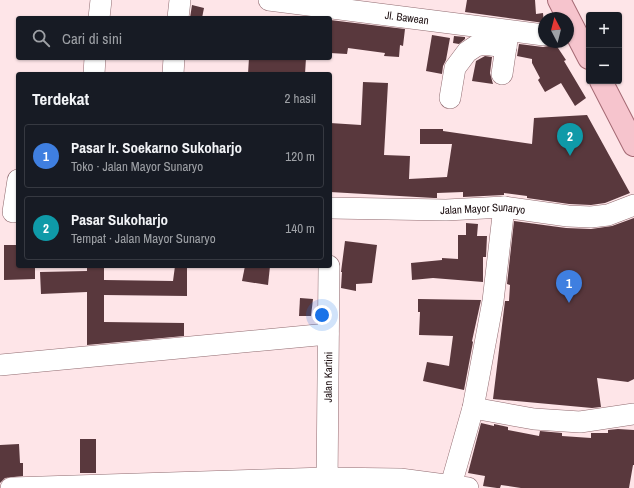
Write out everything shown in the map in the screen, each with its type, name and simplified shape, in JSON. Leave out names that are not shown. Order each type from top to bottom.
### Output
[{"type":"main road","points":[[564,2],[567,12]]},
{"type":"main road","points":[[574,35],[586,53]]},
{"type":"main road","points":[[603,84],[634,145]]},
{"type":"street","points":[[99,16],[101,0]]},
{"type":"street","points":[[178,16],[180,0]]},
{"type":"street","name":"Jl. Bawean","points":[[269,0],[507,38],[538,35]]},
{"type":"street","points":[[450,98],[455,68],[467,52],[476,46],[507,38],[502,74]]},
{"type":"street","points":[[94,72],[95,60]]},
{"type":"street","points":[[172,72],[174,60]]},
{"type":"street","points":[[10,212],[16,188]]},
{"type":"street","name":"Jalan Mayor Sunaryo","points":[[332,208],[446,210],[504,207],[568,216],[590,217],[608,215],[634,205]]},
{"type":"street","points":[[11,488],[327,483],[400,479],[460,486],[493,301],[504,207]]},
{"type":"street","name":"Jalan Kartini","points":[[327,483],[328,268]]},
{"type":"street","points":[[0,365],[328,334]]},
{"type":"street","points":[[473,408],[534,419],[580,422],[634,414]]},
{"type":"building","points":[[467,0],[535,0],[538,22],[465,12]]},
{"type":"building","points":[[192,5],[204,8],[202,16],[190,16]]},
{"type":"building","points":[[332,20],[405,29],[403,46],[400,45],[399,57],[384,56],[385,53],[348,48],[347,54],[332,53]]},
{"type":"building","points":[[432,35],[450,38],[442,74],[426,71]]},
{"type":"building","points":[[454,36],[465,37],[465,39],[459,44],[453,43]]},
{"type":"building","points":[[519,44],[538,46],[538,48],[558,48],[586,98],[575,106],[561,83],[545,92],[538,80],[540,78],[532,63],[532,59],[517,56]]},
{"type":"building","points":[[485,56],[492,57],[490,73],[493,84],[472,81],[476,61]]},
{"type":"building","points":[[249,60],[306,60],[305,72],[248,72]]},
{"type":"building","points":[[363,82],[388,83],[384,155],[410,156],[409,179],[447,177],[452,144],[420,144],[420,129],[443,129],[443,131],[532,144],[534,118],[587,115],[630,193],[605,203],[591,205],[569,204],[504,193],[504,195],[463,197],[463,192],[437,193],[437,198],[434,198],[332,192],[332,123],[361,125]]},
{"type":"building","points":[[634,218],[634,379],[628,382],[597,378],[601,407],[592,408],[493,399],[505,301],[509,301],[510,285],[507,284],[514,221],[566,228],[591,229],[612,226]]},
{"type":"building","points":[[466,223],[478,224],[477,236],[487,236],[486,257],[483,257],[483,282],[433,278],[412,280],[411,263],[442,260],[442,258],[458,259],[458,235],[466,235]]},
{"type":"building","points":[[345,241],[377,245],[372,283],[356,284],[356,291],[341,288],[341,272]]},
{"type":"building","points":[[4,245],[16,245],[16,268],[35,268],[35,279],[4,280]]},
{"type":"building","points":[[87,268],[104,268],[104,280],[173,281],[175,268],[187,268],[187,296],[104,295],[104,322],[184,323],[184,336],[87,345],[87,292],[41,294],[40,272],[87,271]]},
{"type":"building","points":[[245,268],[270,268],[268,285],[242,281]]},
{"type":"building","points":[[300,298],[313,299],[311,316],[299,316]]},
{"type":"building","points":[[418,299],[481,300],[472,341],[464,390],[423,381],[427,362],[449,366],[453,336],[419,335],[420,312],[418,312]]},
{"type":"building","points":[[481,423],[508,427],[508,430],[539,436],[540,431],[562,433],[562,436],[591,438],[591,433],[608,433],[608,430],[618,429],[634,430],[634,465],[629,488],[521,488],[501,485],[500,488],[497,488],[483,486],[485,476],[468,473]]},
{"type":"building","points":[[80,439],[96,439],[96,473],[80,473]]},
{"type":"building","points":[[19,444],[20,463],[23,463],[23,476],[5,478],[0,483],[0,445]]},
{"type":"place","name":"Pasar Sukoharjo","points":[[570,156]]},
{"type":"place","name":"Pasar Ir. Soekarno Sukoharjo","points":[[569,303]]}]
